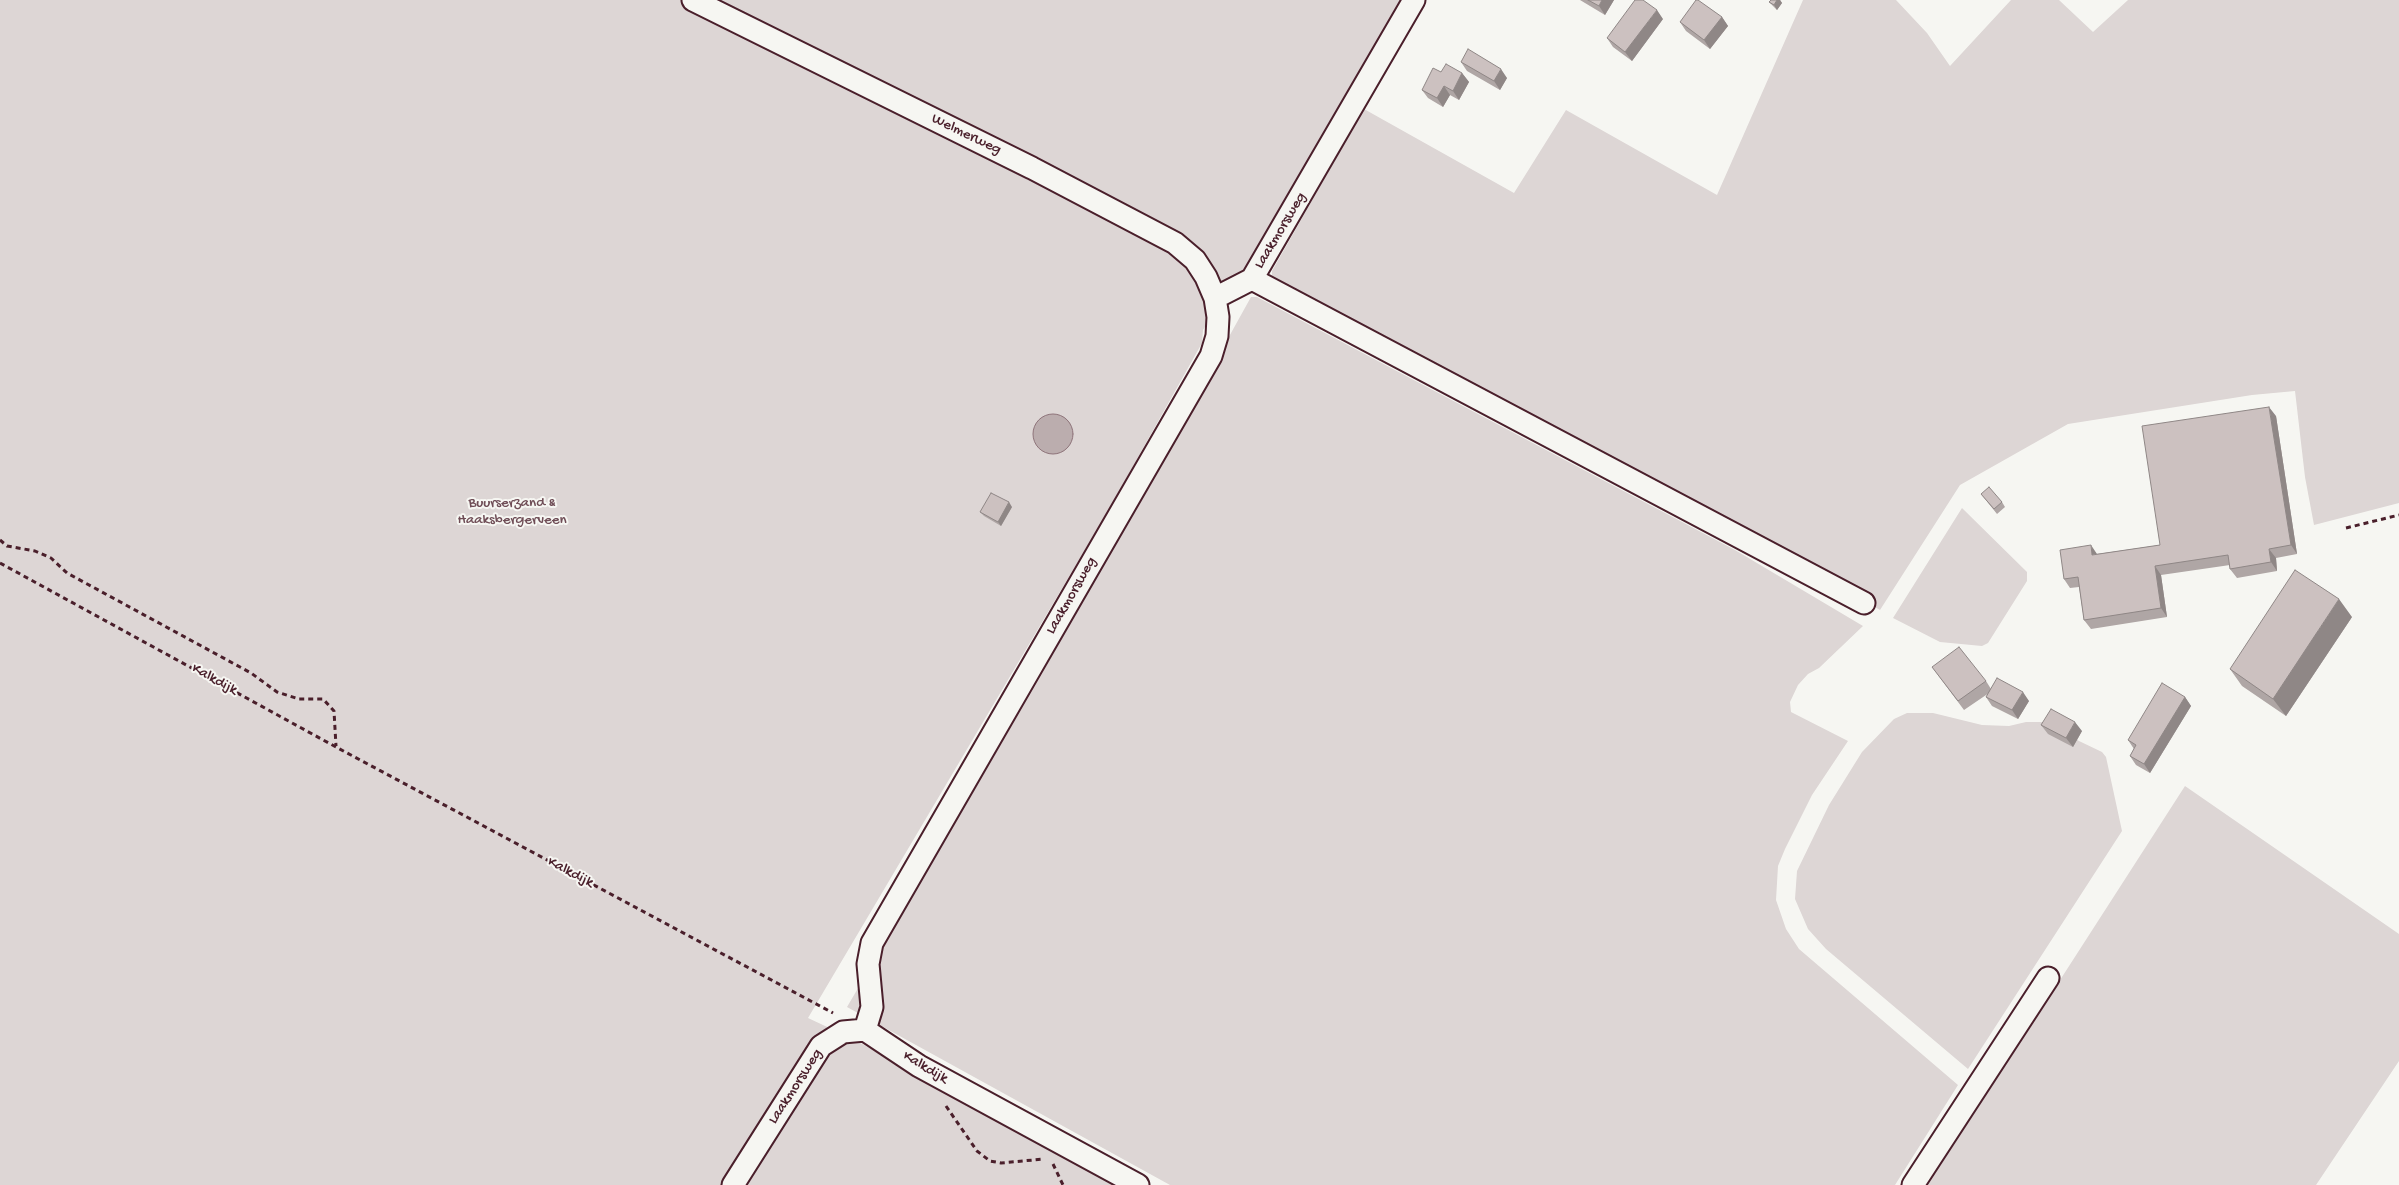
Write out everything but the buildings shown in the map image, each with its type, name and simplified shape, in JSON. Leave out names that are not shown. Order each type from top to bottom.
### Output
[{"type":"street","name":"Welmerweg","points":[[693,0],[1032,168],[1176,243],[1195,260],[1206,277],[1215,298]]},
{"type":"street","name":"Laakmorsweg","points":[[733,1185],[821,1046],[843,1032],[865,1030],[872,1007],[868,964],[872,943],[1211,356],[1217,336],[1218,318],[1215,298],[1252,280],[1414,0]]},
{"type":"street","points":[[1252,280],[1864,603]]},
{"type":"street","points":[[1913,1185],[2048,978]]},
{"type":"street","name":"Kalkdijk","points":[[865,1030],[919,1066],[1138,1185]]},
{"type":"path","points":[[2346,528],[2399,516]]},
{"type":"path","points":[[0,540],[7,546],[35,551],[51,558],[67,573],[251,673],[277,692],[299,699],[323,699],[334,712],[336,747]]},
{"type":"path","name":"Kalkdijk","points":[[0,564],[336,747],[865,1030]]},
{"type":"path","points":[[945,1105],[977,1152],[990,1161],[1000,1164],[1046,1159],[1053,1163],[1063,1185]]},
{"type":"green space","name":"Buurserzand & Haaksbergerveen","points":[[0,0],[1402,0],[1248,271],[1233,280],[1203,330],[1202,343],[1109,509],[808,1018],[853,1039],[1119,1185],[0,1185]]},
{"type":"green space","points":[[1803,0],[1896,0],[1927,33],[1950,66],[2011,0],[2059,0],[2093,32],[2128,0],[2399,0],[2399,503],[2314,525],[2305,477],[2295,391],[2252,395],[2068,424],[1960,485],[1880,610],[1656,481],[1272,278],[1272,271],[1364,109],[1514,193],[1566,110],[1717,195]]},
{"type":"green space","points":[[1251,297],[1257,297],[1735,550],[1863,626],[1819,668],[1808,674],[1798,685],[1790,702],[1791,712],[1848,741],[1812,795],[1785,849],[1778,866],[1776,900],[1786,929],[1799,949],[1958,1085],[1895,1185],[1170,1185],[847,1007],[1038,681]]},
{"type":"green space","points":[[1962,508],[2027,572],[2027,581],[1988,643],[1982,646],[1940,642],[1893,618]]},
{"type":"green space","points":[[1907,713],[1933,713],[1982,725],[2009,726],[2026,722],[2046,722],[2059,727],[2079,741],[2102,752],[2106,757],[2122,831],[1968,1069],[1826,949],[1808,929],[1795,899],[1797,871],[1829,805],[1862,752],[1894,719]]},
{"type":"green space","points":[[2185,786],[2399,934],[2399,1061],[2316,1185],[1928,1185]]},
{"type":"shaded area","points":[[1057,414],[1064,417],[1070,423],[1073,434],[1072,442],[1064,451],[1057,454],[1049,454],[1042,451],[1034,442],[1033,430],[1036,423],[1045,415]]}]
